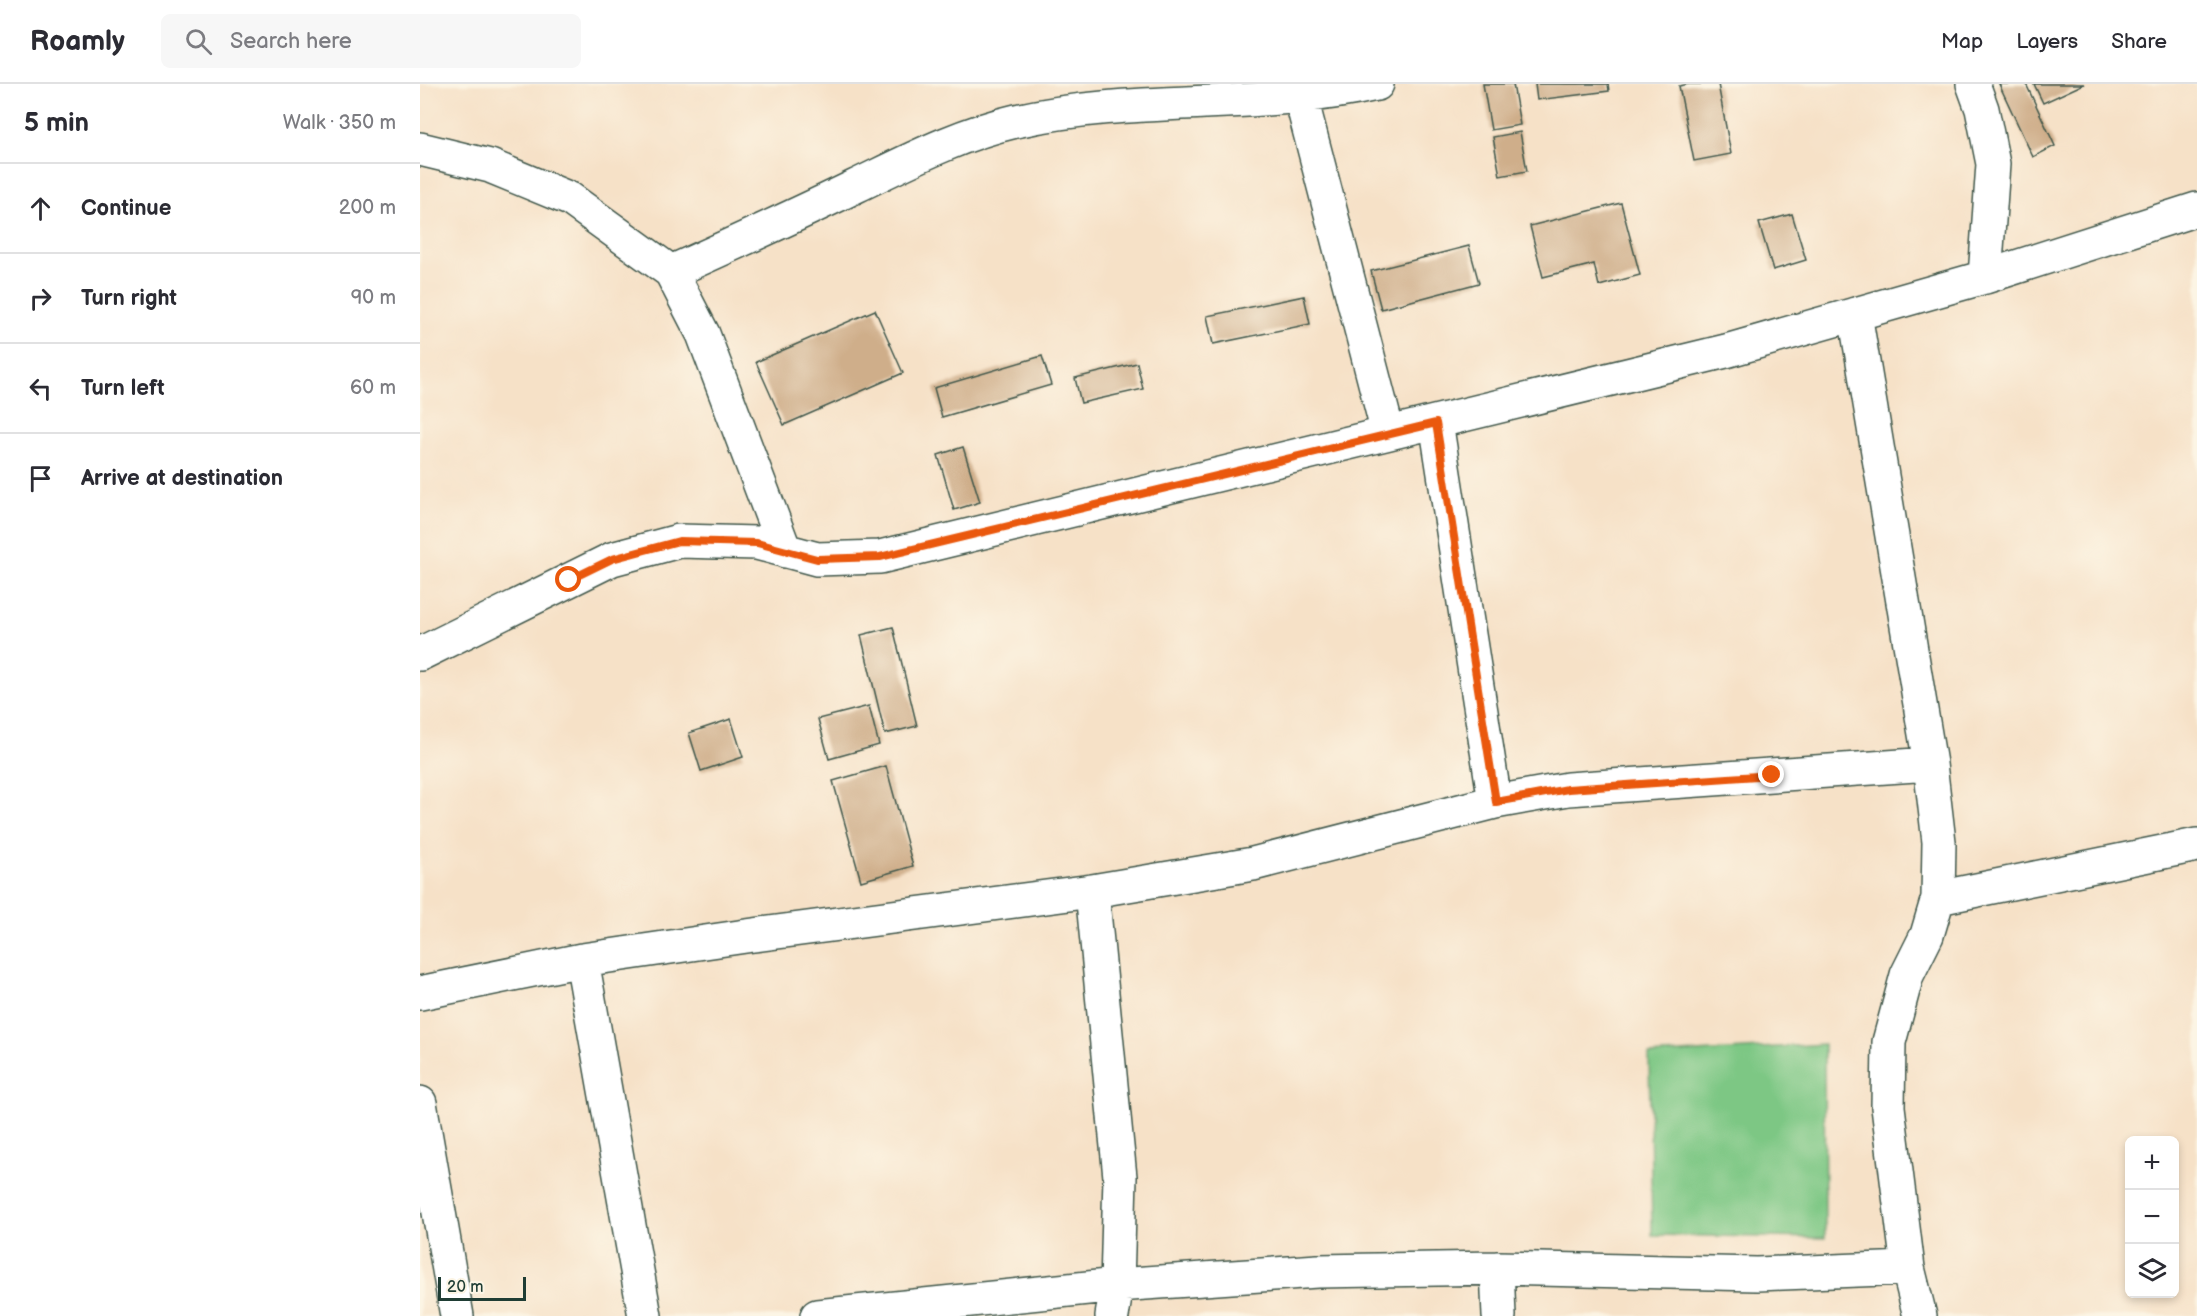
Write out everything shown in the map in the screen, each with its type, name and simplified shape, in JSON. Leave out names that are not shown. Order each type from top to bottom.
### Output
[{"type":"street","points":[[670,272],[952,141],[1016,121],[1094,108],[1301,98],[1377,84]]},
{"type":"street","points":[[1973,84],[1982,109],[1993,164],[1985,277]]},
{"type":"street","points":[[1301,98],[1388,433]]},
{"type":"street","points":[[420,149],[490,166],[570,199],[670,272],[703,334],[785,551]]},
{"type":"street","points":[[420,654],[612,559],[679,541],[757,543],[817,559],[880,557],[1726,351],[1985,277],[2197,209]]},
{"type":"street","points":[[1856,314],[1930,764],[1939,842],[1938,898],[1927,935],[1907,975],[1889,1042],[1888,1107],[1908,1268],[1920,1316]]},
{"type":"street","points":[[1436,423],[1496,802]]},
{"type":"street","points":[[420,993],[582,960],[1092,891],[1253,864],[1496,802],[1568,789],[1930,764]]},
{"type":"street","points":[[1938,898],[2196,849]]},
{"type":"street","points":[[1092,891],[1120,1177],[1115,1300]]},
{"type":"street","points":[[582,960],[645,1316]]},
{"type":"street","points":[[420,1103],[457,1316]]},
{"type":"street","points":[[818,1316],[1115,1300],[1318,1271],[1497,1268],[1757,1274],[1908,1268]]},
{"type":"street","points":[[1497,1268],[1499,1316]]},
{"type":"green space","points":[[1824,1044],[1825,1238],[1652,1235],[1649,1055]]},
{"type":"building","points":[[1483,84],[1513,84],[1520,125],[1491,130]]},
{"type":"building","points":[[1535,84],[1608,84],[1609,91],[1537,100]]},
{"type":"building","points":[[1718,84],[1731,154],[1694,161],[1679,86]]},
{"type":"building","points":[[1999,84],[2026,84],[2055,146],[2033,157]]},
{"type":"building","points":[[2034,84],[2084,84],[2043,103]]},
{"type":"building","points":[[1520,132],[1527,171],[1500,176],[1493,137]]},
{"type":"building","points":[[1621,203],[1640,275],[1599,286],[1594,264],[1543,277],[1530,226]]},
{"type":"building","points":[[1792,214],[1806,260],[1773,270],[1759,223]]},
{"type":"building","points":[[1469,246],[1479,283],[1381,309],[1371,271]]},
{"type":"building","points":[[1304,296],[1310,324],[1213,344],[1207,316]]},
{"type":"building","points":[[875,310],[903,373],[784,425],[756,362]]},
{"type":"building","points":[[1042,356],[1051,385],[942,417],[934,388]]},
{"type":"building","points":[[1137,363],[1143,389],[1081,403],[1075,378]]},
{"type":"building","points":[[963,447],[980,502],[954,510],[938,455]]},
{"type":"building","points":[[893,627],[917,726],[885,734],[861,635]]},
{"type":"building","points":[[869,706],[879,745],[829,759],[818,719]]},
{"type":"building","points":[[731,719],[743,757],[701,771],[689,733]]},
{"type":"building","points":[[886,766],[913,866],[861,881],[833,781]]},
{"type":"route","points":[[569,580],[612,559],[679,541],[757,543],[817,559],[880,557],[1436,423],[1496,802],[1568,789],[1772,775]]}]
